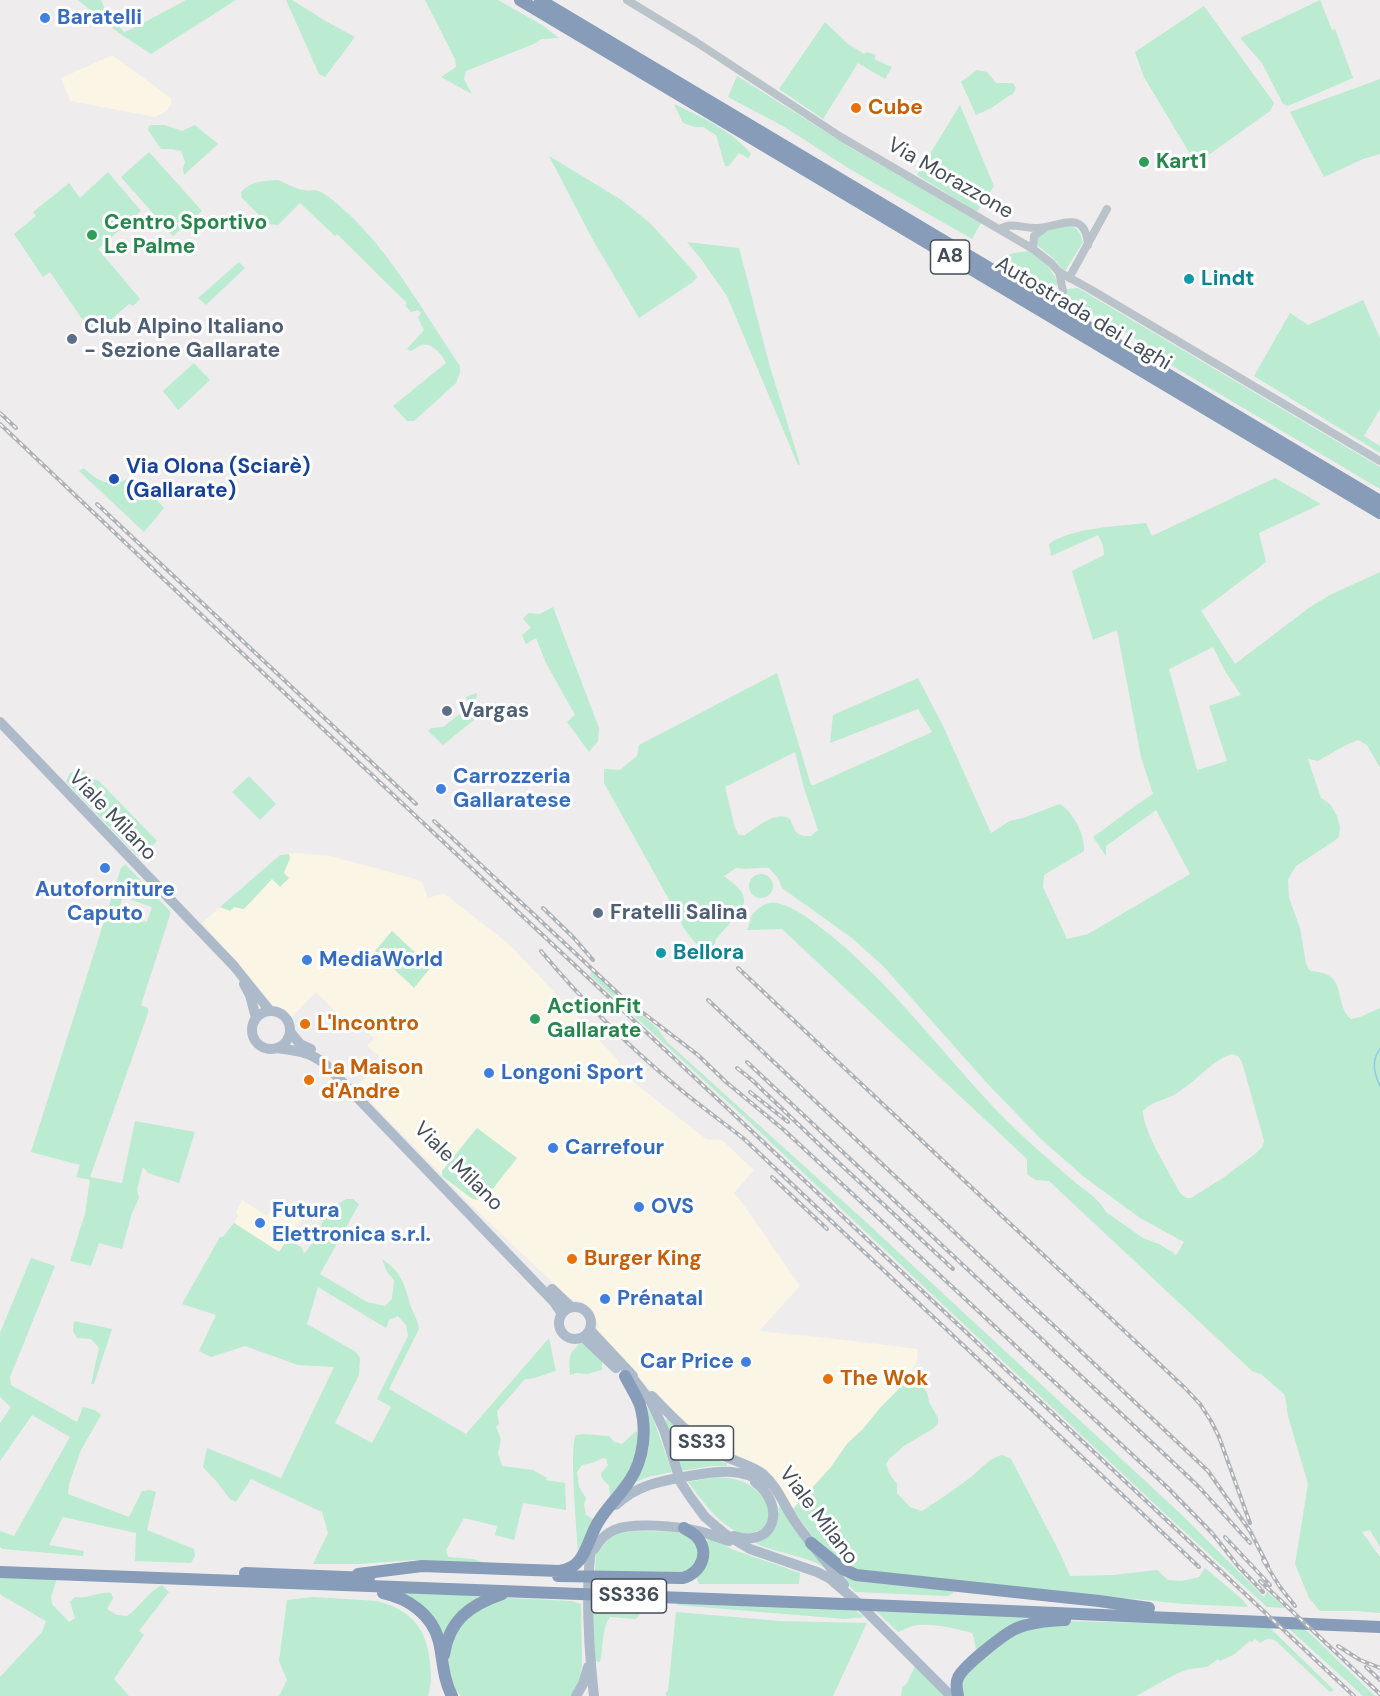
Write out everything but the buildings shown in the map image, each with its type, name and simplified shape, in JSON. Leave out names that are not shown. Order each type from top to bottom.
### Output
[{"type":"highway","name":"Autostrada dei Laghi","points":[[520,0],[1380,513]]},
{"type":"highway","name":"Autostrada dei Laghi","points":[[540,0],[1380,501]]},
{"type":"highway","points":[[340,1581],[371,1573],[422,1566],[559,1571],[576,1565],[585,1554],[600,1520],[630,1480],[640,1458],[644,1435],[642,1414],[627,1375]]},
{"type":"highway","points":[[371,1573],[683,1578],[691,1576],[699,1569],[704,1552],[696,1536],[684,1528]]},
{"type":"highway","points":[[811,1543],[843,1569],[856,1575],[1099,1601],[1149,1612]]},
{"type":"highway","name":"SS336","points":[[0,1564],[511,1591],[1149,1612]]},
{"type":"highway","name":"SS336","points":[[0,1572],[340,1581],[1254,1617],[1380,1619]]},
{"type":"highway","points":[[340,1581],[396,1595],[411,1603],[423,1614],[438,1638],[445,1679],[452,1696]]},
{"type":"highway","points":[[444,1666],[448,1637],[463,1615],[483,1601],[511,1591]]},
{"type":"highway","points":[[958,1696],[956,1686],[958,1677],[964,1669],[1015,1629],[1055,1620],[1149,1612]]},
{"type":"highway","name":"SS336","points":[[1343,1620],[1380,1627]]},
{"type":"main road","name":"Viale Milano","points":[[0,722],[234,966],[270,1011]]},
{"type":"main road","name":"Viale Milano","points":[[0,727],[245,985],[256,1018]]},
{"type":"main road","points":[[270,1011],[276,1011],[287,1018],[291,1033],[286,1042],[277,1048],[265,1048],[255,1041],[252,1029],[260,1014],[270,1011]]},
{"type":"main road","name":"Viale Milano","points":[[291,1033],[300,1044],[318,1053],[330,1063],[426,1164],[571,1306]]},
{"type":"main road","name":"Viale Milano","points":[[277,1048],[311,1054],[324,1063],[554,1302],[561,1314]]},
{"type":"main road","points":[[571,1306],[580,1307],[589,1312],[592,1323],[587,1334],[572,1339],[563,1333],[559,1323],[561,1314],[571,1306]]},
{"type":"main road","name":"Viale Milano","points":[[587,1334],[627,1375],[695,1437],[721,1454],[764,1475],[838,1581],[951,1696]]},
{"type":"main road","name":"Viale Milano","points":[[627,1375],[658,1418],[676,1470],[686,1491],[698,1508],[718,1528],[750,1549],[838,1581]]},
{"type":"main road","points":[[594,1696],[589,1661],[590,1554],[598,1530],[616,1504],[630,1493],[652,1483],[705,1473],[730,1471],[757,1478],[771,1488],[782,1501]]},
{"type":"main road","points":[[718,1528],[739,1538],[753,1538],[765,1532],[773,1519],[771,1498],[765,1490],[749,1478],[730,1471]]},
{"type":"main road","points":[[590,1554],[601,1539],[610,1532],[631,1526],[684,1528],[750,1549]]},
{"type":"main road","points":[[576,1696],[586,1677],[589,1661]]},
{"type":"street","name":"Via Morazzone","points":[[627,0],[832,131],[1033,249],[1051,262],[1059,272],[1380,461]]},
{"type":"street","points":[[1069,278],[1107,209]]},
{"type":"street","points":[[1033,249],[1034,236],[1037,232],[1070,221],[1085,231],[1088,245]]},
{"type":"street","points":[[1000,229],[1009,225],[1045,228]]},
{"type":"street","points":[[1076,266],[1078,276],[1090,289]]},
{"type":"street","points":[[1059,272],[1063,291]]},
{"type":"shaded area","points":[[112,55],[171,98],[167,111],[155,117],[70,101],[61,78]]},
{"type":"shaded area","points":[[296,853],[331,856],[415,879],[422,882],[428,898],[445,894],[510,945],[616,1058],[632,1081],[706,1139],[722,1140],[754,1170],[734,1193],[800,1286],[759,1331],[918,1349],[917,1362],[897,1391],[847,1444],[831,1467],[793,1509],[767,1470],[708,1441],[679,1420],[600,1337],[597,1332],[598,1324],[591,1310],[583,1302],[570,1299],[478,1212],[356,1087],[379,1056],[367,1046],[374,1038],[357,1024],[351,1028],[316,992],[292,1017],[280,1013],[202,923],[280,855]]},
{"type":"shaded area","points":[[242,1200],[267,1216],[279,1200],[304,1216],[279,1252],[234,1223]]},
{"type":"green space","points":[[78,0],[101,0],[107,13],[124,32],[186,0],[236,0],[151,54],[119,33]]},
{"type":"green space","points":[[286,0],[292,0],[355,37],[325,77],[319,74]]},
{"type":"green space","points":[[425,0],[498,0],[542,25],[559,38],[541,39],[466,71],[464,79],[472,94],[441,77],[456,67],[455,59]]},
{"type":"green space","points":[[1320,0],[1332,30],[1335,29],[1353,78],[1288,106],[1283,104],[1262,63],[1240,38]]},
{"type":"green space","points":[[1204,6],[1274,103],[1270,111],[1196,164],[1144,77],[1135,52]]},
{"type":"green space","points":[[825,22],[848,44],[864,54],[867,52],[876,55],[874,59],[892,67],[885,79],[858,63],[823,119],[779,89]]},
{"type":"green space","points":[[977,70],[987,72],[996,83],[1013,83],[1016,88],[1013,94],[976,115],[961,82]]},
{"type":"green space","points":[[737,76],[851,148],[981,223],[972,239],[848,168],[783,126],[728,97]]},
{"type":"green space","points":[[1380,79],[1380,154],[1363,159],[1324,177],[1290,112]]},
{"type":"green space","points":[[674,104],[726,132],[751,154],[748,158],[739,153],[729,166],[725,166],[716,135],[703,127],[683,123]]},
{"type":"green space","points":[[960,105],[994,186],[977,212],[917,175]]},
{"type":"green space","points":[[152,125],[165,125],[182,131],[195,125],[218,144],[184,175],[185,162],[181,151],[161,149],[148,130]]},
{"type":"green space","points":[[149,152],[202,211],[173,236],[121,177]]},
{"type":"green space","points":[[549,156],[620,199],[650,223],[695,273],[697,277],[693,282],[639,318],[593,240]]},
{"type":"green space","points":[[108,172],[141,211],[98,249],[140,299],[133,306],[129,304],[93,335],[50,272],[43,277],[14,234],[36,216],[33,212],[69,183],[80,198]]},
{"type":"green space","points":[[278,180],[301,189],[319,191],[353,218],[397,271],[460,366],[456,383],[414,421],[407,421],[393,406],[446,363],[429,345],[421,345],[411,351],[407,349],[424,330],[418,318],[421,313],[418,310],[411,312],[405,305],[407,303],[337,234],[335,236],[300,203],[278,225],[268,224],[242,198],[241,192],[249,186],[258,182]]},
{"type":"green space","points":[[1068,225],[1078,231],[1083,242],[1065,271],[1035,243],[1038,233]]},
{"type":"green space","points":[[687,242],[739,248],[770,367],[800,464],[798,465],[727,296]]},
{"type":"green space","points":[[1028,251],[1042,260],[1052,272],[1058,282],[1054,291],[1008,267],[1003,257]]},
{"type":"green space","points":[[239,262],[245,268],[206,305],[198,298]]},
{"type":"green space","points":[[1078,288],[1380,467],[1380,489],[1154,355],[1136,339],[1098,316],[1085,314],[1061,298],[1067,289]]},
{"type":"green space","points":[[1363,300],[1380,338],[1380,409],[1364,436],[1380,446],[1380,453],[1254,376],[1290,313],[1308,325]]},
{"type":"green space","points":[[194,363],[210,380],[178,410],[163,391]]},
{"type":"green space","points":[[84,468],[100,480],[111,483],[117,483],[130,477],[144,487],[164,508],[144,532],[79,471]]},
{"type":"green space","points":[[1275,478],[1321,504],[1259,533],[1266,562],[1201,611],[1235,664],[1310,607],[1380,572],[1380,768],[1367,745],[1358,740],[1318,761],[1308,759],[1321,798],[1330,804],[1337,816],[1340,827],[1339,836],[1296,866],[1288,879],[1289,898],[1300,928],[1309,970],[1326,974],[1333,979],[1343,1008],[1351,1019],[1380,1008],[1380,1547],[1370,1530],[1362,1532],[1380,1557],[1380,1613],[1320,1611],[1309,1598],[1295,1564],[1308,1484],[1288,1416],[1285,1395],[1261,1374],[1252,1371],[1049,1181],[1036,1180],[1027,1174],[1027,1159],[782,929],[747,930],[752,915],[764,905],[776,903],[792,908],[816,924],[843,946],[892,993],[1006,1120],[1045,1157],[1094,1198],[1106,1212],[1143,1238],[1159,1244],[1174,1255],[1184,1242],[1140,1218],[1083,1176],[1041,1139],[985,1081],[884,967],[852,938],[782,888],[778,878],[769,868],[736,868],[724,876],[740,890],[744,905],[737,920],[731,922],[716,939],[714,946],[706,953],[681,924],[604,783],[604,769],[620,770],[637,756],[639,745],[777,673],[811,785],[814,785],[932,732],[918,709],[830,743],[833,715],[918,678],[943,726],[991,833],[1010,821],[1060,804],[1074,819],[1081,831],[1084,851],[1044,875],[1043,887],[1067,939],[1088,934],[1190,874],[1156,810],[1106,846],[1106,856],[1093,837],[1153,794],[1141,757],[1117,630],[1093,640],[1072,571],[1104,555],[1103,545],[1098,535],[1051,556],[1049,544],[1069,534],[1082,531],[1146,523],[1152,536]],"holes":[[[1213,647],[1241,695],[1209,706],[1227,761],[1197,770],[1169,669]],[[795,752],[818,830],[811,836],[802,835],[795,831],[790,819],[778,817],[766,821],[745,835],[739,835],[735,828],[725,787]],[[1232,1054],[1238,1056],[1242,1062],[1264,1141],[1255,1154],[1223,1178],[1191,1198],[1186,1198],[1180,1193],[1152,1141],[1143,1111],[1150,1105],[1177,1093],[1225,1056]]]},
{"type":"green space","points":[[553,607],[599,728],[598,741],[589,752],[567,722],[575,715],[546,663],[536,638],[526,644],[522,635],[531,628],[523,619],[529,613],[539,614]]},
{"type":"green space","points":[[477,693],[474,701],[480,715],[443,745],[428,731],[431,728],[443,727],[470,706],[466,697]]},
{"type":"green space","points":[[83,770],[91,778],[99,781],[157,841],[149,849],[142,849],[142,855],[136,855],[66,782],[70,773]]},
{"type":"green space","points":[[249,776],[276,804],[260,820],[232,792]]},
{"type":"green space","points":[[289,854],[290,858],[284,873],[289,878],[280,887],[272,879],[244,909],[234,907],[230,911],[220,907],[280,855]]},
{"type":"green space","points":[[125,864],[170,911],[170,915],[141,1005],[148,1008],[148,1013],[90,1177],[122,1183],[135,1121],[195,1132],[179,1183],[148,1173],[143,1167],[137,1189],[139,1198],[132,1213],[122,1249],[99,1243],[91,1266],[70,1261],[85,1214],[90,1180],[76,1177],[80,1165],[31,1152],[121,868]],"holes":[[[123,897],[152,907],[147,922],[139,920],[142,912],[127,907],[124,915],[117,913]]]},
{"type":"green space","points":[[761,874],[766,875],[772,881],[772,891],[766,897],[761,898],[756,897],[750,891],[749,886],[750,881],[756,875]]},
{"type":"green space","points":[[392,931],[431,967],[414,988],[375,951]]},
{"type":"green space","points":[[592,971],[658,1029],[667,1042],[867,1223],[1183,1516],[1264,1597],[1267,1592],[1285,1608],[1267,1607],[1162,1511],[590,975]]},
{"type":"green space","points":[[477,1128],[517,1158],[487,1196],[477,1200],[442,1176],[442,1171]]},
{"type":"green space","points":[[346,1199],[353,1199],[359,1204],[320,1274],[367,1302],[385,1306],[392,1299],[394,1280],[387,1272],[382,1259],[402,1280],[418,1323],[419,1329],[389,1389],[466,1434],[549,1338],[556,1371],[525,1379],[497,1411],[499,1424],[496,1427],[501,1439],[498,1453],[502,1466],[533,1470],[547,1478],[546,1480],[565,1483],[566,1510],[523,1503],[514,1540],[495,1535],[497,1526],[464,1518],[446,1550],[448,1557],[474,1559],[485,1563],[415,1560],[313,1564],[328,1533],[322,1512],[251,1479],[236,1502],[230,1499],[203,1467],[207,1448],[281,1478],[334,1367],[298,1365],[245,1346],[211,1357],[199,1351],[216,1315],[182,1304],[220,1237],[223,1237],[234,1223],[279,1252],[290,1236],[291,1241],[302,1248],[304,1254],[317,1237],[324,1218],[333,1207]],"holes":[[[318,1287],[386,1328],[389,1320],[398,1316],[406,1325],[408,1336],[377,1399],[391,1407],[372,1443],[335,1423],[359,1375],[360,1358],[356,1352],[307,1324]]]},
{"type":"green space","points":[[31,1258],[55,1266],[10,1377],[11,1385],[77,1422],[83,1407],[95,1410],[101,1415],[81,1450],[69,1484],[68,1494],[129,1517],[142,1491],[156,1492],[147,1530],[194,1549],[195,1556],[191,1563],[135,1561],[136,1533],[63,1517],[49,1545],[84,1551],[83,1556],[0,1547],[0,1531],[14,1536],[70,1437],[32,1415],[0,1461],[0,1423],[11,1407],[0,1397],[0,1333]]},
{"type":"green space","points":[[74,1321],[112,1329],[94,1384],[91,1384],[99,1348],[91,1339],[77,1338],[73,1331]]},
{"type":"green space","points":[[580,1341],[602,1361],[602,1370],[570,1375],[570,1357]]},
{"type":"green space","points":[[910,1373],[927,1392],[938,1423],[934,1428],[904,1446],[886,1464],[897,1484],[897,1493],[910,1507],[922,1511],[971,1477],[989,1461],[1002,1455],[1011,1459],[1070,1576],[1113,1575],[1157,1570],[1168,1580],[1182,1581],[1199,1577],[1205,1568],[1243,1600],[1248,1607],[1185,1604],[857,1572],[821,1549],[793,1509],[831,1467],[847,1444],[897,1391]]},
{"type":"green space","points":[[647,1407],[672,1472],[636,1482],[643,1410]]},
{"type":"green space","points":[[670,1418],[702,1451],[727,1463],[727,1466],[681,1471],[664,1420]]},
{"type":"green space","points":[[636,1431],[639,1439],[636,1457],[627,1475],[610,1497],[609,1485],[601,1476],[608,1465],[606,1459],[582,1465],[577,1472],[579,1487],[586,1498],[584,1505],[586,1515],[593,1519],[585,1541],[578,1551],[573,1472],[576,1435],[609,1436],[614,1442],[622,1444]]},
{"type":"green space","points":[[717,1477],[735,1479],[748,1484],[759,1493],[771,1506],[766,1527],[747,1536],[728,1527],[714,1514],[688,1482]]},
{"type":"green space","points":[[780,1504],[827,1569],[819,1564],[755,1543],[771,1532]]},
{"type":"green space","points":[[634,1531],[682,1533],[697,1547],[696,1561],[689,1571],[679,1574],[595,1572],[596,1553],[609,1539],[619,1533]]},
{"type":"green space","points":[[708,1539],[800,1573],[799,1584],[699,1584],[696,1576]]},
{"type":"green space","points":[[846,1576],[953,1590],[953,1593],[948,1596],[855,1592],[846,1582]]},
{"type":"green space","points":[[0,1577],[57,1578],[51,1598],[52,1604],[69,1622],[75,1618],[70,1602],[75,1597],[111,1593],[113,1598],[107,1609],[117,1615],[127,1616],[162,1585],[169,1592],[139,1631],[144,1635],[114,1679],[129,1696],[0,1696],[0,1677],[42,1632],[46,1621],[1,1595]]},
{"type":"green space","points":[[399,1592],[485,1595],[443,1645]]},
{"type":"green space","points":[[313,1597],[377,1601],[408,1615],[421,1631],[428,1651],[431,1680],[428,1696],[279,1696],[287,1680],[279,1661],[287,1600]]},
{"type":"green space","points":[[507,1598],[571,1601],[581,1604],[582,1665],[579,1682],[571,1696],[461,1696],[455,1689],[449,1672],[448,1654],[457,1627],[478,1607]]},
{"type":"green space","points":[[597,1603],[626,1605],[640,1614],[636,1619],[610,1617],[604,1633],[600,1662],[595,1661],[592,1630],[592,1615]]},
{"type":"green space","points":[[677,1603],[854,1609],[864,1617],[845,1619],[677,1605]]},
{"type":"green space","points":[[876,1611],[1028,1617],[976,1651],[972,1633],[935,1625],[912,1626],[898,1632]]},
{"type":"green space","points":[[676,1612],[780,1621],[867,1623],[833,1696],[666,1696]]},
{"type":"green space","points":[[1067,1621],[1269,1627],[1334,1690],[1330,1692],[1276,1641],[1268,1639],[1260,1643],[1255,1639],[1233,1655],[1220,1661],[1218,1659],[1207,1667],[1189,1669],[1176,1674],[1136,1696],[961,1696],[961,1676],[1014,1632]]},
{"type":"green space","points":[[1287,1627],[1303,1627],[1375,1696],[1363,1696]]},
{"type":"green space","points":[[915,1666],[946,1696],[901,1696],[902,1688]]},
{"type":"waterway","points":[[1380,1049],[1375,1058],[1374,1067],[1380,1086]]},
{"type":"railway","points":[[0,413],[16,428]]},
{"type":"railway","points":[[0,424],[1354,1696]]},
{"type":"railway","points":[[97,504],[416,804]]},
{"type":"railway","points":[[434,821],[621,996],[698,1055],[726,1082],[784,1130],[1168,1488],[1212,1533],[1238,1566],[1263,1592]]},
{"type":"railway","points":[[543,908],[593,960]]},
{"type":"railway","points":[[541,951],[621,1037],[682,1091],[743,1138],[1199,1567]]},
{"type":"railway","points":[[738,968],[1200,1404],[1219,1437],[1250,1523]]},
{"type":"railway","points":[[708,1000],[1208,1471],[1250,1531],[1268,1566]]},
{"type":"railway","points":[[747,1062],[1198,1486],[1250,1543]]},
{"type":"railway","points":[[737,1068],[953,1269]]},
{"type":"railway","points":[[750,1092],[788,1122]]},
{"type":"railway","points":[[772,1177],[827,1229]]},
{"type":"railway","points":[[1225,1537],[1270,1585]]},
{"type":"railway","points":[[1263,1560],[1295,1606]]},
{"type":"railway","points":[[1260,1581],[1380,1694]]},
{"type":"railway","points":[[1338,1646],[1360,1660],[1380,1668]]},
{"type":"railway","points":[[1366,1667],[1380,1680]]},
{"type":"place","name":"Baratelli","points":[[45,18]]},
{"type":"place","name":"Cube","points":[[856,108]]},
{"type":"place","name":"Kart1","points":[[1144,162]]},
{"type":"place","name":"Centro Sportivo Le Palme","points":[[92,235]]},
{"type":"place","name":"Lindt","points":[[1189,279]]},
{"type":"place","name":"Club Alpino Italiano - Sezione Gallarate","points":[[72,339]]},
{"type":"place","name":"Via Olona (Sciarè) (Gallarate)","points":[[114,479]]},
{"type":"place","name":"Vargas","points":[[447,711]]},
{"type":"place","name":"Carrozzeria Gallaratese","points":[[441,789]]},
{"type":"place","name":"Autoforniture Caputo","points":[[105,868]]},
{"type":"place","name":"Fratelli Salina","points":[[598,913]]},
{"type":"place","name":"Bellora","points":[[661,953]]},
{"type":"place","name":"MediaWorld","points":[[307,960]]},
{"type":"place","name":"ActionFit Gallarate","points":[[535,1019]]},
{"type":"place","name":"L'Incontro","points":[[305,1024]]},
{"type":"place","name":"Longoni Sport","points":[[489,1073]]},
{"type":"place","name":"La Maison d'Andre","points":[[309,1080]]},
{"type":"place","name":"Carrefour","points":[[553,1148]]},
{"type":"place","name":"OVS","points":[[639,1207]]},
{"type":"place","name":"Futura Elettronica s.r.l.","points":[[260,1223]]},
{"type":"place","name":"Burger King","points":[[572,1259]]},
{"type":"place","name":"Prénatal","points":[[605,1299]]},
{"type":"place","name":"Car Price","points":[[746,1362]]},
{"type":"place","name":"The Wok","points":[[828,1379]]}]
